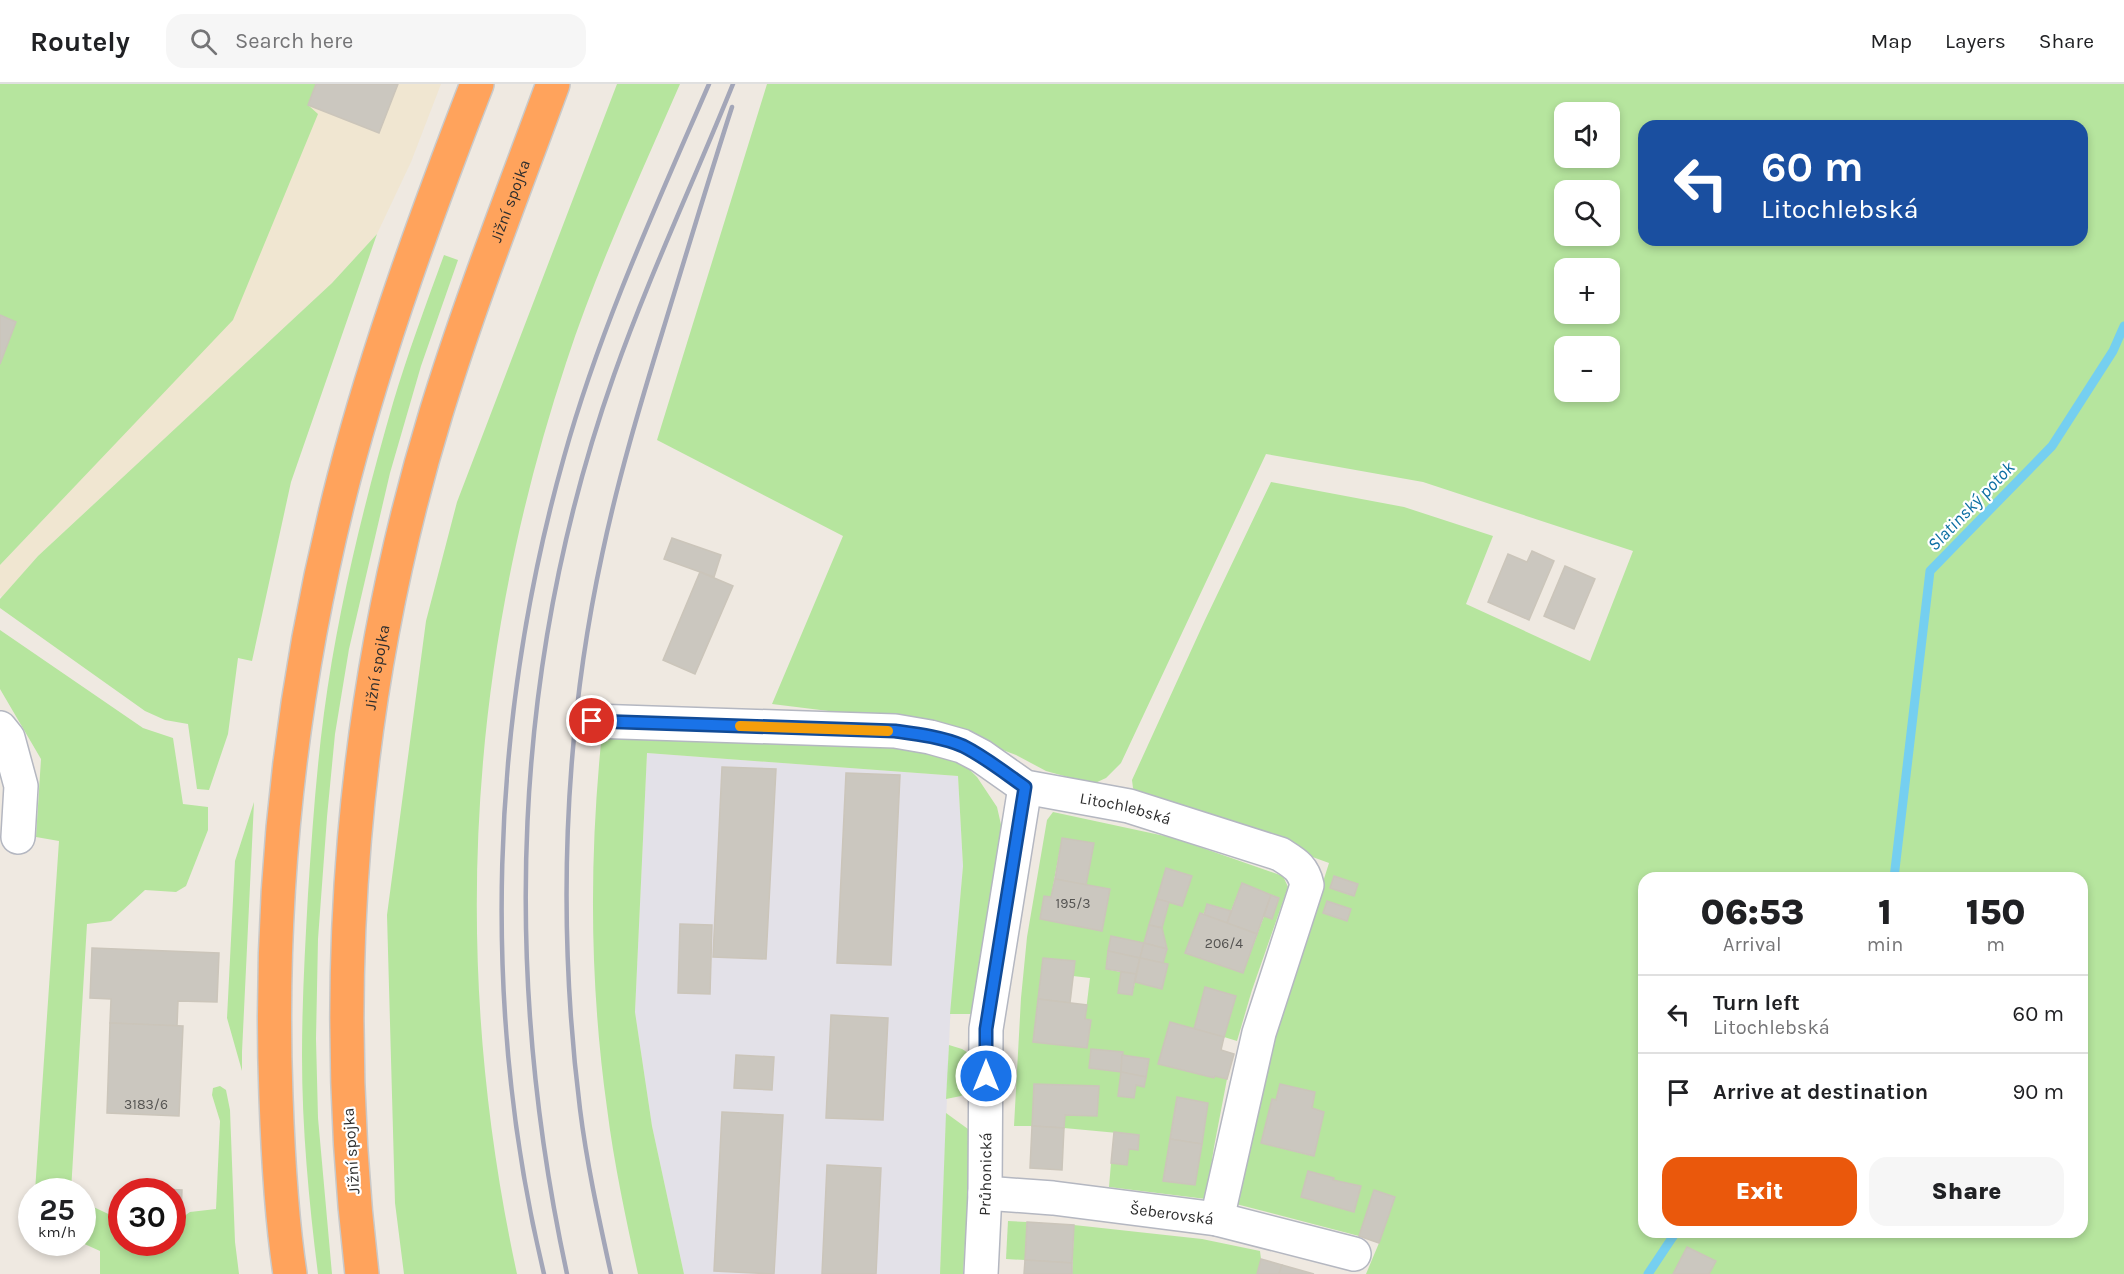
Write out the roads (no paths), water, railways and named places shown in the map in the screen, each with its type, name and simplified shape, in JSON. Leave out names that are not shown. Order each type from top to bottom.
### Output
[{"type":"highway","points":[[290,1274],[278,1152],[274,1054],[275,957],[280,860],[289,763],[303,667],[329,540],[371,384],[400,292],[477,84]]},
{"type":"highway","name":"Jižní spojka","points":[[362,1274],[349,1127],[346,1029],[347,939],[352,861],[365,738],[381,639],[400,551],[435,415],[482,274],[553,84]]},
{"type":"street","name":"Litochlebská","points":[[592,721],[895,731],[930,736],[962,746],[981,756],[1025,787],[1129,806],[1280,854],[1294,863],[1305,873],[1307,885],[1258,1033],[1217,1219]]},
{"type":"street","points":[[0,728],[8,738],[21,786],[18,837]]},
{"type":"street","name":"Průhonická","points":[[981,1274],[985,1193],[986,1029],[1025,787]]},
{"type":"street","name":"Šeberovská","points":[[985,1193],[1053,1198],[1217,1219],[1354,1254]]},
{"type":"waterway","name":"Slatinský potok","points":[[1895,872],[1930,571],[2052,446],[2113,351],[2124,326]]},
{"type":"waterway","name":"Slatinský potok","points":[[1648,1274],[1672,1238]]},
{"type":"railway","points":[[544,1274],[523,1173],[510,1071],[503,968],[502,864],[508,761],[521,658],[539,557],[578,409],[630,268],[709,84]]},
{"type":"railway","points":[[567,1274],[546,1161],[532,1048],[526,934],[528,821],[537,708],[554,596],[580,485],[614,375],[657,265],[733,84]]},
{"type":"railway","points":[[611,1274],[580,1109],[568,971],[568,831],[579,692],[602,555],[622,470],[654,358],[732,107]]}]
